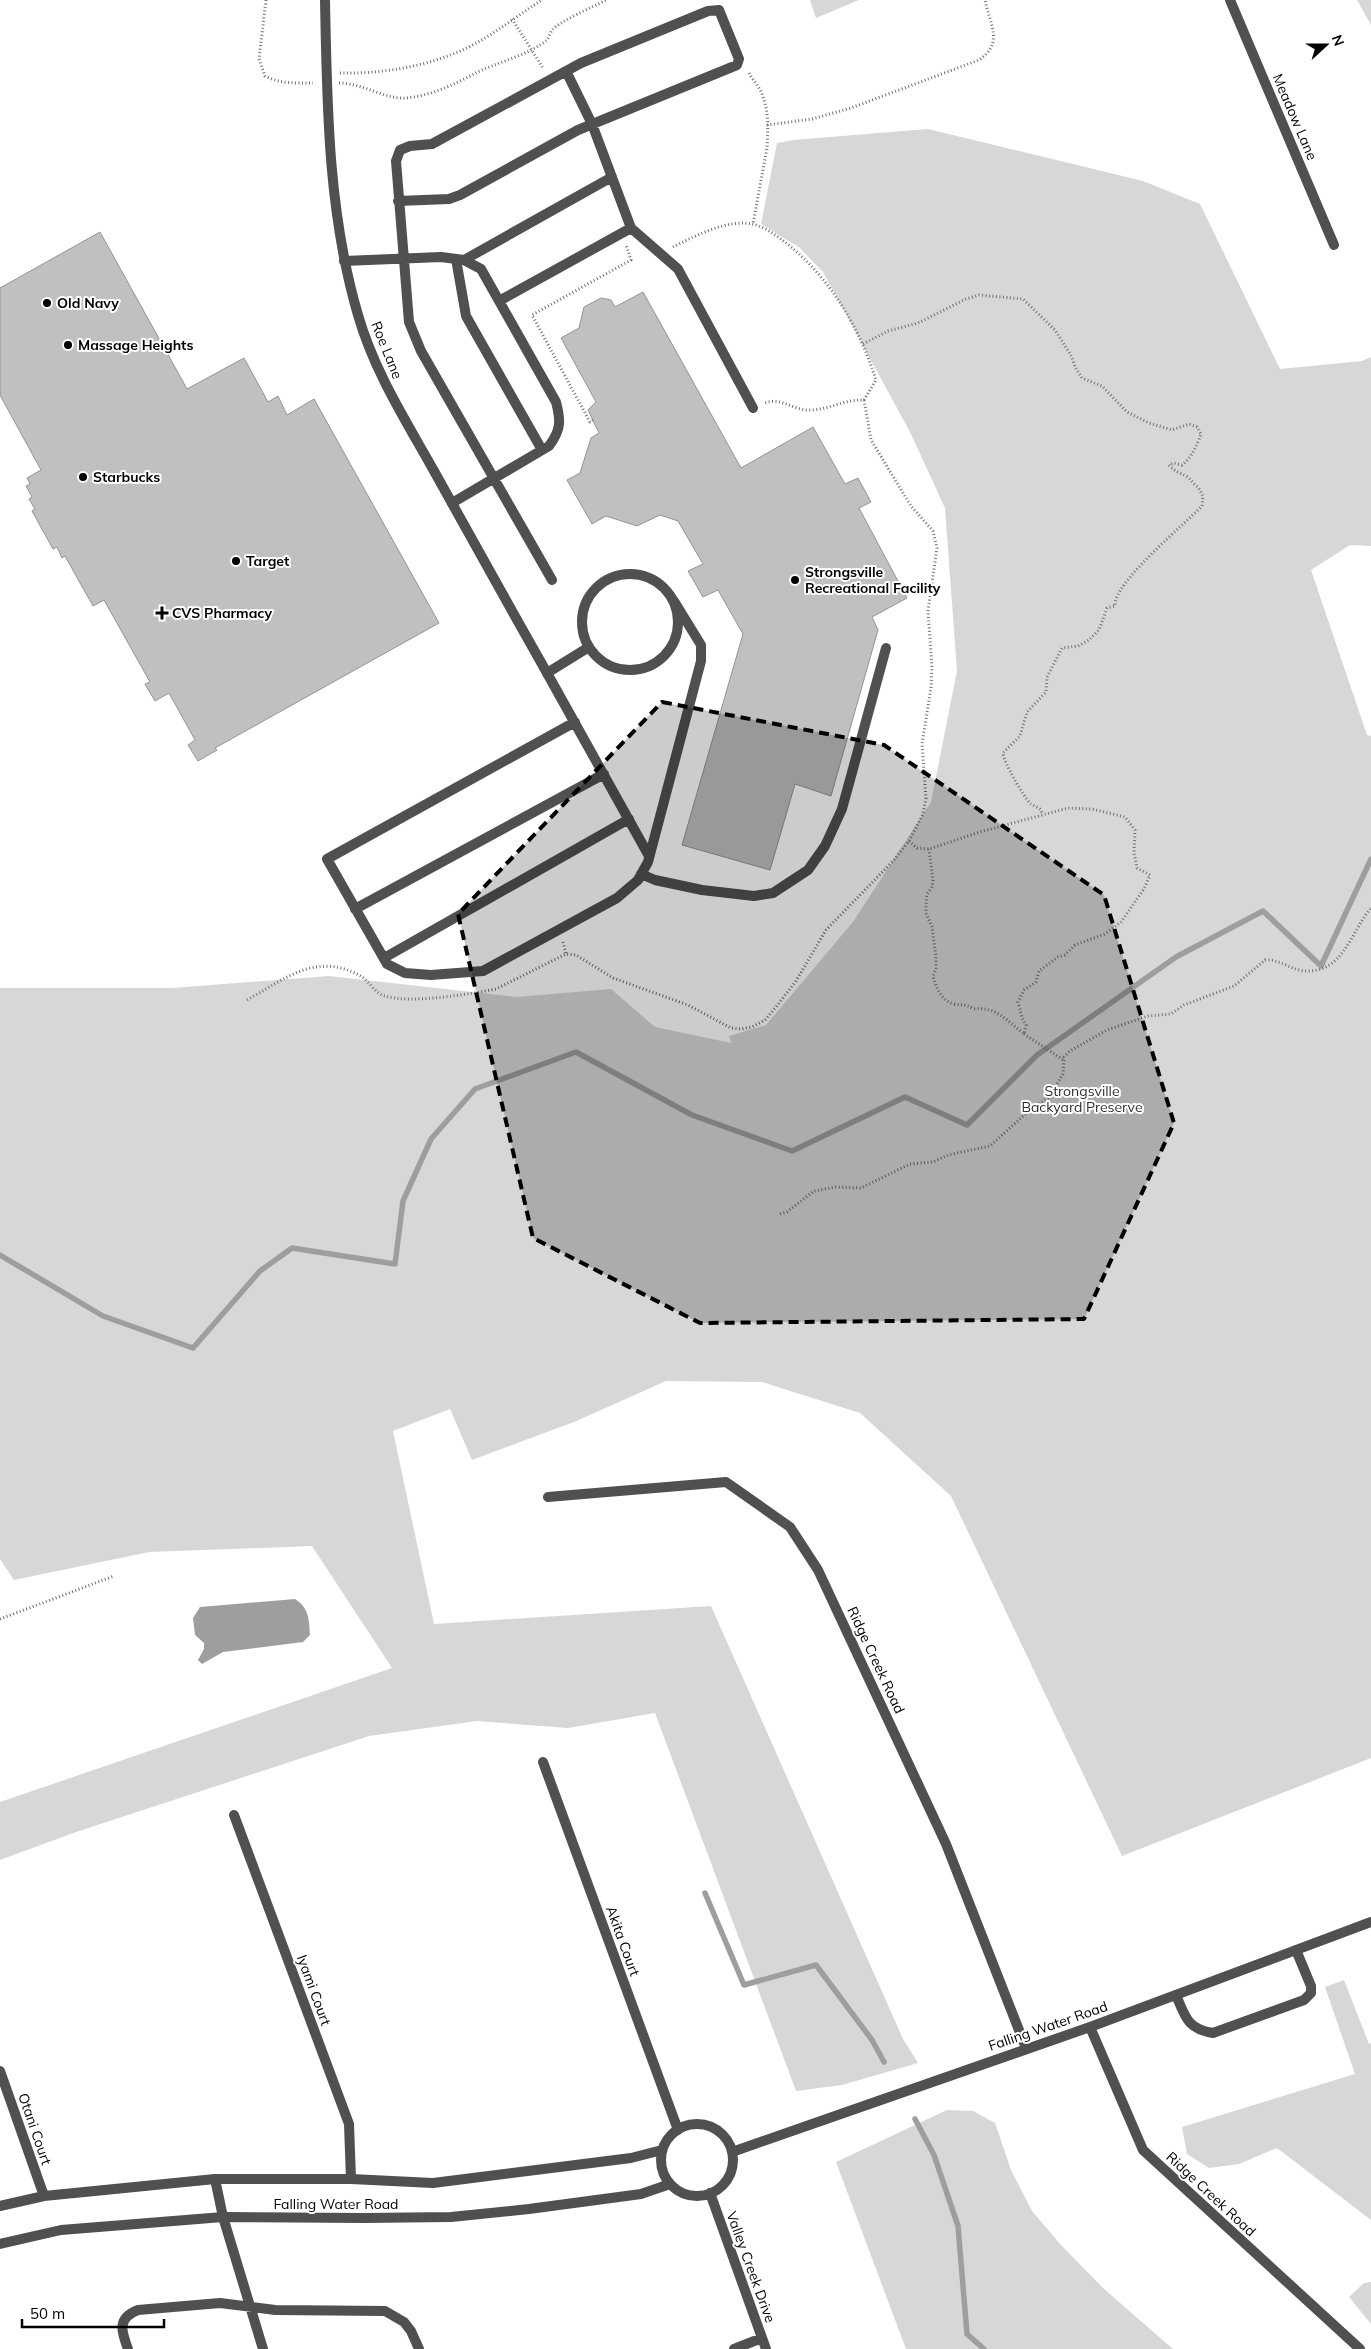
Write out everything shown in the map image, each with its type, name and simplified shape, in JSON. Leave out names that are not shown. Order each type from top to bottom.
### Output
[{"type":"street","name":"Roe Lane","points":[[326,0],[326,73],[334,194],[344,261],[359,317],[386,386],[649,856]]},
{"type":"street","name":"Meadow Lane","points":[[1230,0],[1334,245]]},
{"type":"street","points":[[398,201],[449,199],[460,195],[592,124],[737,65],[739,59],[719,10],[708,11],[566,71],[432,144],[410,146],[400,150],[396,161],[398,201],[402,258],[408,322],[421,351],[552,580]]},
{"type":"street","points":[[566,71],[592,124],[631,228],[678,269],[753,408]]},
{"type":"street","points":[[460,260],[612,177]]},
{"type":"street","points":[[499,301],[631,228]]},
{"type":"street","points":[[344,261],[441,257],[460,260],[481,269],[556,402],[561,422],[558,435],[549,446],[452,503]]},
{"type":"street","points":[[460,260],[466,316],[542,450]]},
{"type":"street","points":[[575,722],[327,859],[388,964],[405,972],[431,975],[483,971],[617,898],[638,880],[649,856],[701,661],[701,645],[674,600],[667,590],[657,581],[645,575],[626,574],[607,579],[593,592],[584,609],[582,622],[584,635],[589,647],[596,656],[615,667],[638,670],[648,667],[667,654],[675,639],[679,622],[674,600]]},
{"type":"street","points":[[547,673],[589,647]]},
{"type":"street","points":[[641,874],[655,880],[702,890],[754,896],[773,892],[808,870],[825,846],[842,808],[886,648]]},
{"type":"street","points":[[355,909],[604,774]]},
{"type":"street","points":[[384,958],[629,819]]},
{"type":"street","name":"Ridge Creek Road","points":[[548,1497],[726,1482],[790,1527],[818,1570],[946,1844],[1026,2048]]},
{"type":"street","name":"Akita Court","points":[[543,1762],[678,2130]]},
{"type":"street","name":"Iyami Court","points":[[234,1815],[349,2124],[351,2179]]},
{"type":"street","name":"Falling Water Road","points":[[732,2152],[1090,2026],[1371,1922]]},
{"type":"street","points":[[1176,1995],[1188,2022],[1200,2031],[1213,2033],[1304,2000],[1311,1993],[1311,1986],[1296,1950]]},
{"type":"street","name":"Ridge Creek Road","points":[[1090,2026],[1143,2150],[1360,2349]]},
{"type":"street","name":"Otani Court","points":[[0,2071],[44,2196]]},
{"type":"street","points":[[698,2124],[709,2126],[720,2132],[728,2141],[732,2152],[733,2164],[730,2175],[723,2185],[710,2194],[690,2196],[679,2191],[670,2184],[662,2168],[662,2150],[667,2139],[678,2130],[686,2125],[698,2124]]},
{"type":"street","name":"Falling Water Road","points":[[0,2206],[44,2196],[215,2179],[351,2179],[433,2183],[631,2158],[662,2150]]},
{"type":"street","points":[[215,2179],[223,2216],[263,2349]]},
{"type":"street","name":"Falling Water Road","points":[[0,2244],[62,2230],[223,2216],[451,2217],[641,2194],[670,2184]]},
{"type":"street","name":"Valley Creek Drive","points":[[710,2194],[766,2349]]},
{"type":"street","points":[[128,2349],[122,2329],[124,2319],[128,2313],[138,2310],[220,2303],[250,2305],[275,2310],[385,2311],[404,2322],[411,2331],[419,2349]]},
{"type":"street","points":[[734,2349],[762,2338]]},
{"type":"path","points":[[266,0],[264,37],[259,59],[265,76],[273,80],[289,83],[316,83]]},
{"type":"path","points":[[326,73],[371,74],[415,65],[453,54],[483,39],[542,0]]},
{"type":"path","points":[[363,86],[388,96],[404,99],[460,82],[505,62],[547,40],[552,30],[606,0]]},
{"type":"path","points":[[767,125],[812,119],[851,108],[978,60],[990,53],[995,39],[985,0]]},
{"type":"path","points":[[512,19],[544,70]]},
{"type":"path","points":[[752,224],[768,135]]},
{"type":"path","points":[[247,1000],[298,972],[325,964],[338,966],[362,976],[385,996],[422,998],[484,992],[496,989],[566,954],[576,955],[612,978],[688,1005],[731,1028],[752,1027],[764,1020],[796,981],[826,930],[894,860],[909,841],[923,814],[926,798],[922,769],[922,744],[931,674],[929,596],[937,548],[933,531],[911,506],[871,440],[864,400],[876,380],[863,344],[848,313],[810,262],[779,238],[752,224],[736,223],[722,227],[659,254]]},
{"type":"path","points":[[593,420],[590,422],[532,315],[630,260],[625,242]]},
{"type":"path","points":[[863,344],[888,331],[918,323],[966,299],[979,295],[1023,299],[1055,330],[1072,357],[1074,367],[1082,378],[1102,386],[1127,412],[1150,423],[1172,430],[1189,424],[1197,427],[1201,434],[1193,454],[1186,462],[1182,465],[1174,463],[1169,466],[1174,472],[1187,476],[1198,487],[1203,496],[1202,506],[1179,526],[1132,574],[1115,598],[1115,606],[1107,608],[1099,630],[1095,635],[1084,644],[1065,647],[1059,652],[1047,677],[1046,692],[1027,712],[1020,736],[1003,753],[1002,757],[1029,802],[1039,808],[1042,814]]},
{"type":"path","points":[[753,408],[777,400],[803,410],[816,410],[847,400],[864,400]]},
{"type":"path","points":[[909,841],[917,848],[929,849],[1042,814],[1078,807],[1122,815],[1135,830],[1134,853],[1137,868],[1150,875],[1144,889],[1121,922],[1105,934],[1074,945],[1065,956],[1058,957],[1039,972],[1036,982],[1024,990],[1018,1002],[1027,1028],[1026,1036]]},
{"type":"path","points":[[929,849],[933,883],[926,894],[926,913],[932,927],[936,957],[934,980],[942,998],[947,999],[952,1004],[964,1003],[973,1009],[988,1008],[1011,1022],[1026,1036],[1065,1061]]},
{"type":"path","points":[[780,1214],[787,1212],[814,1190],[836,1187],[860,1188],[905,1166],[933,1162],[948,1155],[990,1146],[1032,1108],[1048,1098],[1062,1074],[1066,1054],[1107,1030],[1148,1016],[1171,1014],[1184,1004],[1234,986],[1266,960],[1282,963],[1295,970],[1312,971],[1322,968],[1340,957],[1371,908]]},
{"type":"path","points":[[0,1619],[114,1576]]},
{"type":"highlighted area","points":[[662,702],[884,745],[1104,895],[1174,1123],[1084,1319],[700,1323],[533,1238],[458,914]]},
{"type":"green space","points":[[810,0],[859,0],[816,18]]},
{"type":"green space","points":[[1357,0],[1371,0],[1371,25]]},
{"type":"green space","name":"Strongsville Backyard Preserve","points":[[928,129],[1143,181],[1200,204],[1280,369],[1362,361],[1371,357],[1371,546],[1350,545],[1311,570],[1367,735],[1371,736],[1371,1758],[1122,1856],[951,1496],[860,1413],[762,1382],[666,1381],[574,1422],[472,1460],[450,1409],[393,1431],[434,1624],[711,1606],[903,2039],[918,2063],[842,2085],[796,2091],[655,1713],[568,1728],[477,1721],[369,1736],[76,1832],[0,1860],[0,1802],[392,1668],[312,1546],[149,1552],[14,1580],[0,1559],[0,988],[172,988],[329,976],[516,997],[611,989],[655,1027],[731,1043],[729,1036],[766,1025],[853,922],[931,802],[957,671],[945,508],[910,432],[823,272],[800,248],[761,224],[777,143],[793,140]]},
{"type":"green space","points":[[1344,1980],[1369,2044],[1371,2043],[1371,2220],[1277,2148],[1239,2164],[1209,2168],[1187,2154],[1182,2127],[1355,2074],[1325,1987]]},
{"type":"green space","points":[[947,2110],[973,2111],[995,2123],[1011,2170],[1032,2211],[1061,2245],[1104,2289],[1173,2349],[906,2349],[836,2162]]},
{"type":"green space","points":[[1371,2282],[1371,2324],[1349,2297],[1364,2283]]},
{"type":"shaded area","points":[[295,1599],[306,1610],[309,1619],[310,1635],[303,1642],[223,1652],[202,1664],[198,1660],[204,1649],[204,1643],[195,1635],[193,1618],[200,1607]]},
{"type":"building","name":"Target","points":[[100,232],[187,389],[244,358],[268,402],[278,396],[287,415],[314,399],[439,623],[215,748],[217,750],[198,761],[188,745],[195,740],[169,693],[155,701],[145,684],[150,682],[104,600],[93,606],[65,556],[62,558],[57,547],[53,549],[32,511],[35,509],[29,499],[32,497],[26,486],[30,484],[27,478],[41,470],[0,395],[0,288]]},
{"type":"building","name":"Strongsville Recreational Facility","points":[[643,292],[741,468],[813,427],[845,484],[858,478],[871,502],[859,508],[907,598],[872,617],[878,630],[831,796],[795,784],[770,870],[682,845],[743,634],[718,590],[703,597],[688,571],[703,564],[678,521],[660,515],[637,526],[606,516],[592,524],[567,480],[580,473],[591,438],[599,433],[588,410],[596,402],[561,338],[579,328],[584,307],[601,298],[611,300],[615,307]]},
{"type":"waterway","points":[[0,1255],[103,1316],[193,1348],[260,1271],[292,1248],[395,1264],[403,1201],[431,1139],[475,1089],[576,1052],[692,1115],[792,1151],[905,1097],[967,1125],[1037,1055],[1176,957],[1263,911],[1321,966],[1371,859]]},
{"type":"waterway","points":[[705,1893],[744,1985],[816,1965],[872,2040],[884,2062]]},
{"type":"waterway","points":[[915,2119],[934,2155],[958,2226],[967,2334],[984,2349]]},
{"type":"place","name":"Old Navy","points":[[47,303]]},
{"type":"place","name":"Massage Heights","points":[[68,345]]},
{"type":"place","name":"Starbucks","points":[[83,477]]},
{"type":"place","name":"Target","points":[[236,561]]},
{"type":"place","name":"Strongsville Recreational Facility","points":[[795,580]]},
{"type":"place","name":"CVS Pharmacy","points":[[162,613]]}]
